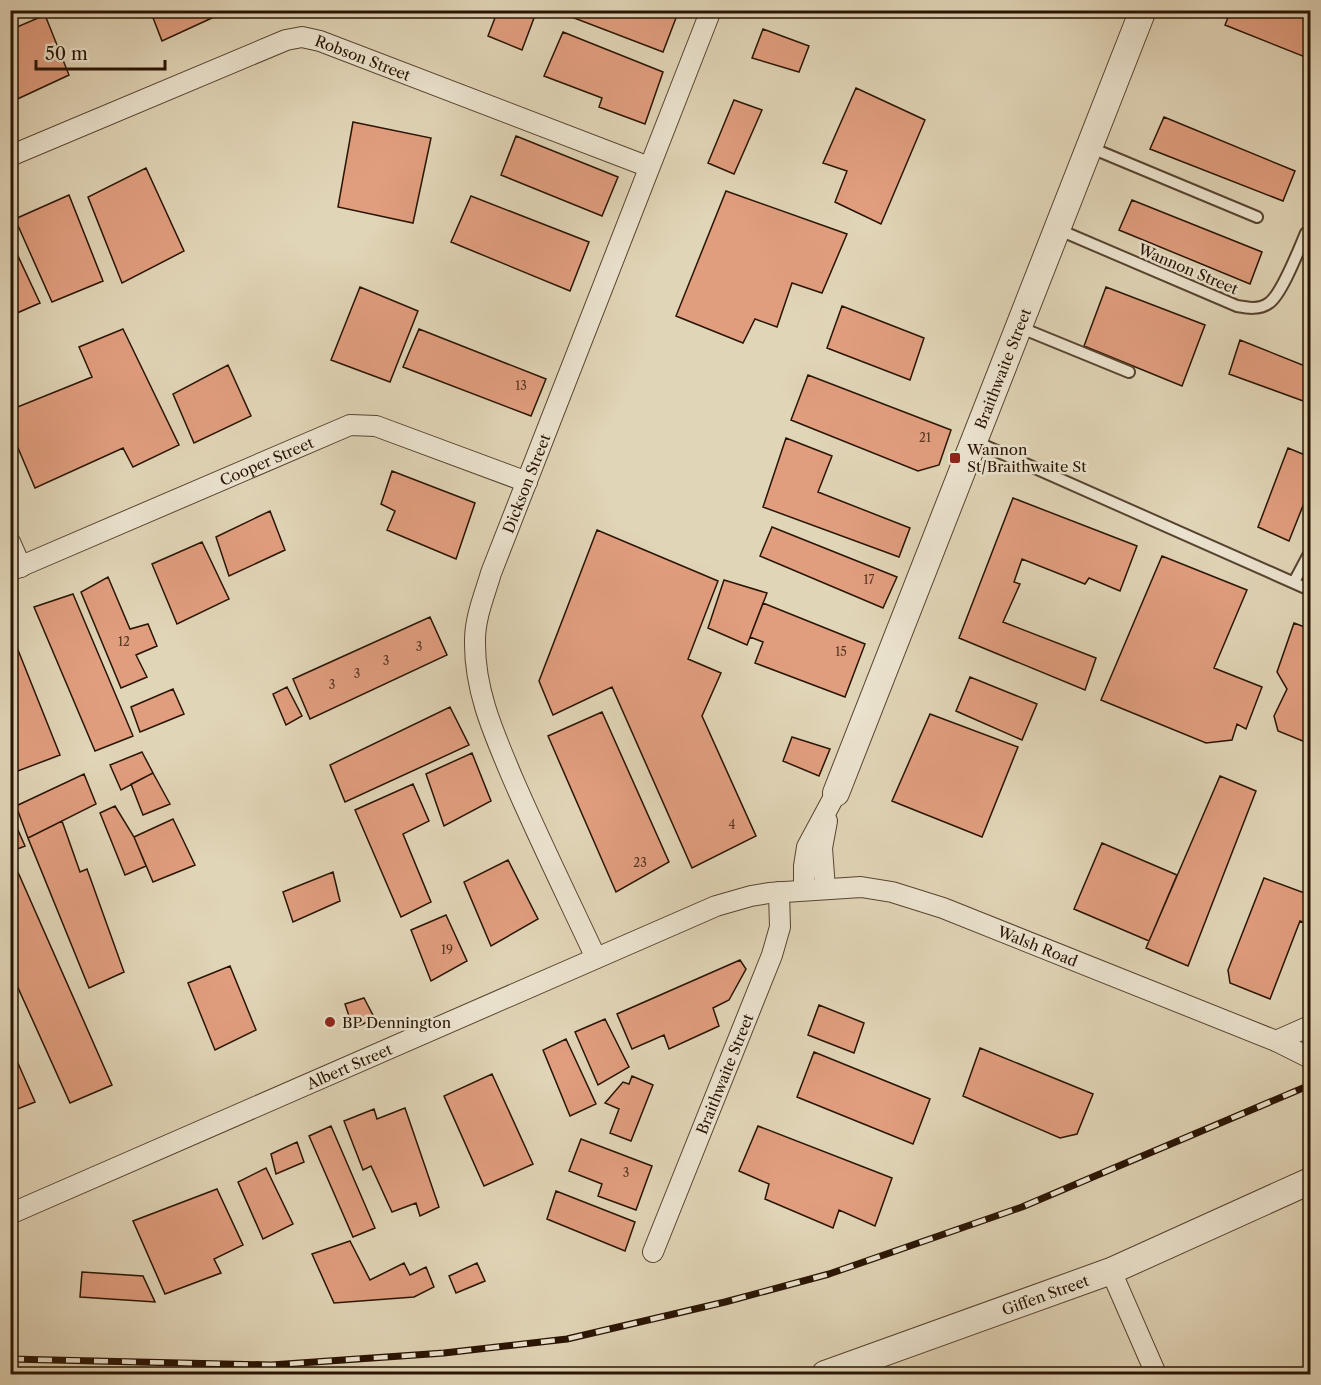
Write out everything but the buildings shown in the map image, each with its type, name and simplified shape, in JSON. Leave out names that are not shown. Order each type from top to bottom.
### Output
[{"type":"street","name":"Dickson Street","points":[[596,958],[523,801],[485,712],[476,667],[474,637],[491,573],[711,10]]},
{"type":"street","name":"Braithwaite Street","points":[[825,889],[822,848],[826,824],[836,793],[1143,10]]},
{"type":"street","name":"Robson Street","points":[[10,156],[286,40],[302,37],[320,41],[649,167]]},
{"type":"street","name":"Cooper Street","points":[[16,569],[350,425],[376,426],[527,482]]},
{"type":"street","points":[[10,542],[16,569]]},
{"type":"street","name":"Braithwaite Street","points":[[653,1252],[772,955],[792,891],[804,866],[807,848],[836,793]]},
{"type":"street","name":"Walsh Road","points":[[792,891],[861,886],[892,892],[943,908],[1276,1041],[1311,1058]]},
{"type":"street","name":"Albert Street","points":[[10,1214],[716,906],[751,896],[792,891]]},
{"type":"street","points":[[1276,1041],[1311,1026]]},
{"type":"street","name":"Giffen Street","points":[[825,1374],[1112,1271],[1311,1181]]},
{"type":"street","name":"Giffen Street","points":[[1261,1205],[1311,1189]]},
{"type":"street","points":[[1112,1271],[1156,1374]]},
{"type":"lane","points":[[1089,147],[1257,217]]},
{"type":"lane","name":"Wannon Street","points":[[1057,229],[1237,306],[1249,308],[1259,308],[1270,303],[1278,294],[1306,232]]},
{"type":"lane","points":[[1019,327],[1129,372]]},
{"type":"lane","points":[[974,441],[1311,590]]},
{"type":"lane","points":[[1294,582],[1311,552]]},
{"type":"railway","points":[[10,1359],[271,1365],[444,1353],[567,1339],[725,1302],[829,1274],[1022,1207],[1310,1085]]},
{"type":"place","name":"Wannon St/Braithwaite St","points":[[955,458]]},
{"type":"place","name":"BP Dennington","points":[[330,1022]]}]
